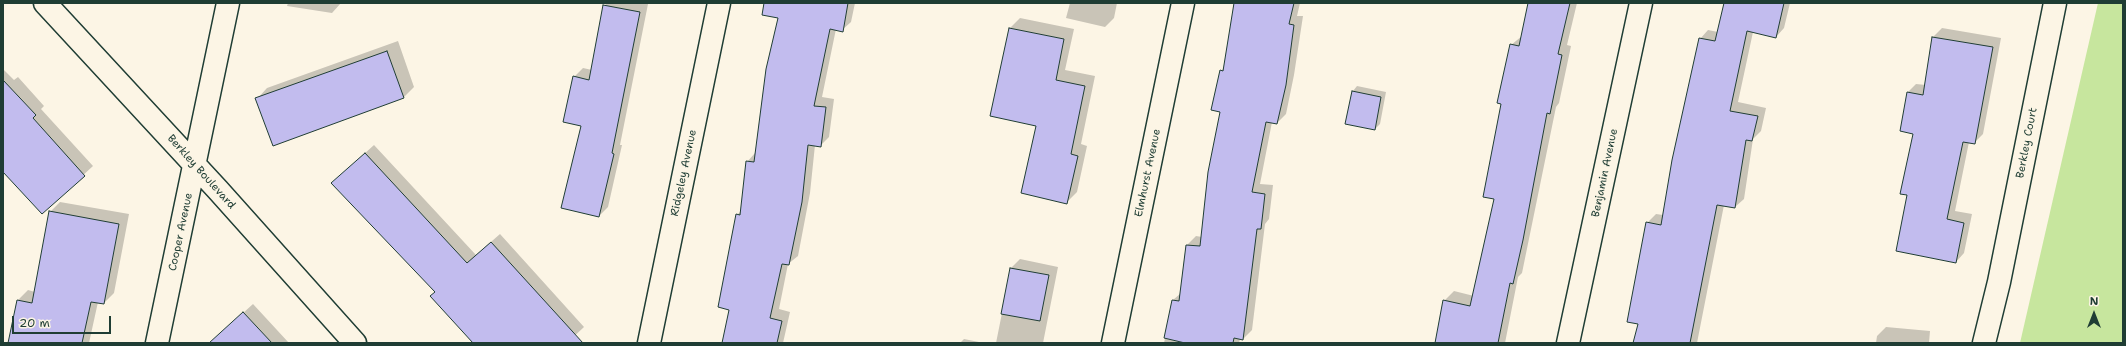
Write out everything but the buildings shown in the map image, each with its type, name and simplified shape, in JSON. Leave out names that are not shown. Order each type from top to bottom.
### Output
[{"type":"street","name":"Berkley Boulevard","points":[[45,3],[355,343]]},
{"type":"street","name":"Cooper Avenue","points":[[157,343],[228,3]]},
{"type":"street","name":"Ridgeley Avenue","points":[[649,343],[719,3]]},
{"type":"street","name":"Elmhurst Avenue","points":[[1113,343],[1183,3]]},
{"type":"street","name":"Benjamin Avenue","points":[[1568,343],[1641,3]]},
{"type":"street","name":"Berkley Court","points":[[1984,343],[1999,282],[2055,3]]},
{"type":"green space","points":[[2098,3],[2123,3],[2123,343],[2020,343]]}]
